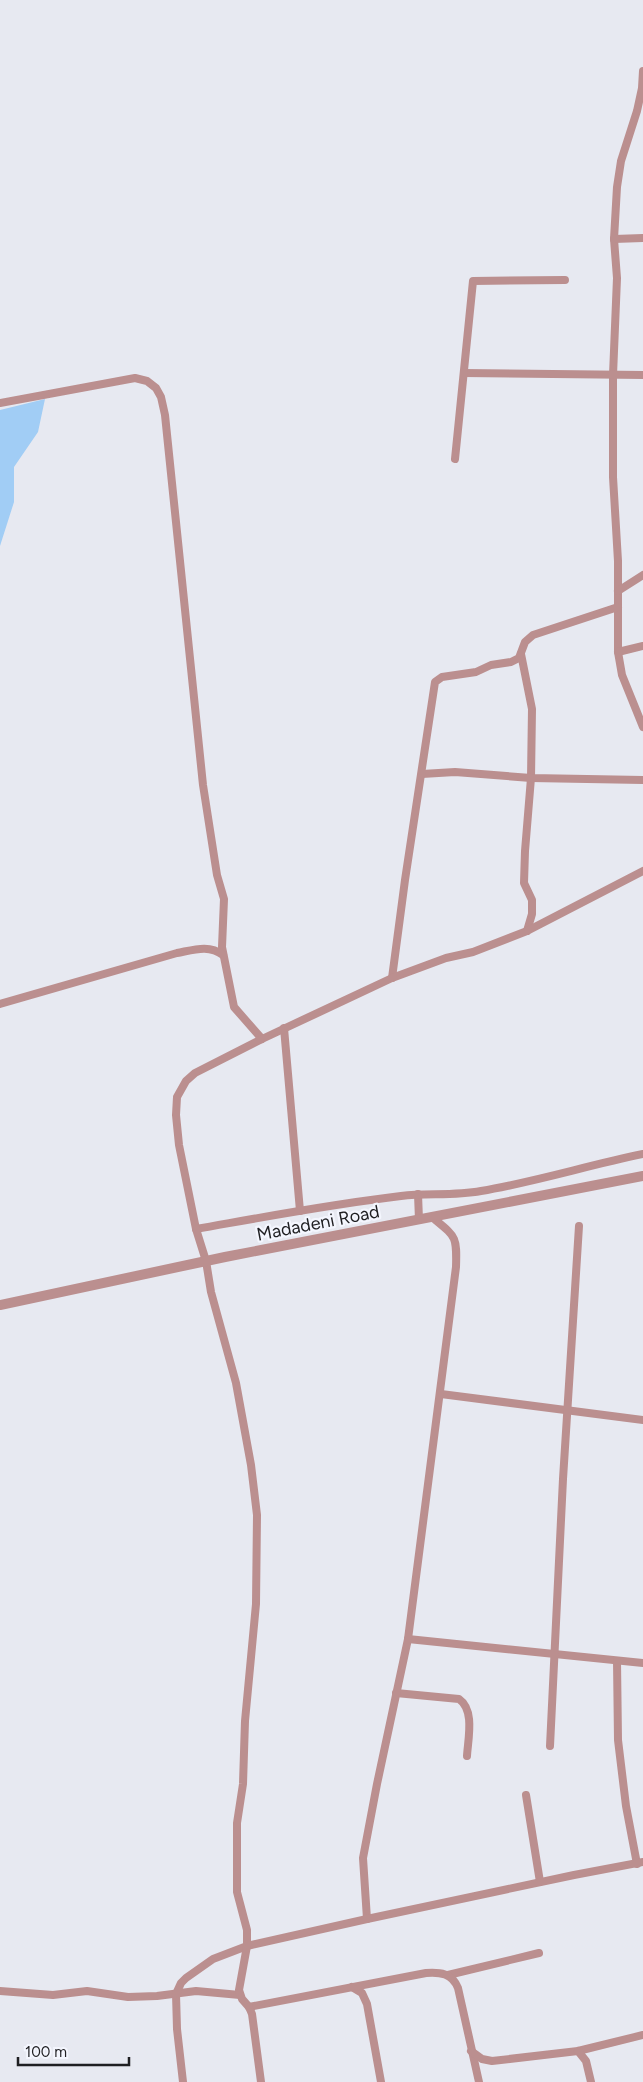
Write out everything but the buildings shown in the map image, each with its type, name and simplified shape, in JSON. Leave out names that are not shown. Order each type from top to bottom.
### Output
[{"type":"street","points":[[643,71],[642,88],[637,111],[621,161],[617,187],[614,239],[617,278],[613,375],[618,652],[622,676],[643,727]]},
{"type":"street","points":[[614,239],[643,238]]},
{"type":"street","points":[[454,459],[473,281],[566,280]]},
{"type":"street","points":[[464,373],[643,375]]},
{"type":"street","points":[[0,403],[135,378],[152,384],[161,397],[172,476],[203,785],[217,875],[224,899],[220,936],[234,1007],[262,1039]]},
{"type":"street","points":[[618,591],[643,576]]},
{"type":"street","points":[[392,978],[434,687],[438,678],[467,674],[491,665],[511,662],[519,658],[526,642],[533,635],[618,607]]},
{"type":"street","points":[[618,652],[643,646]]},
{"type":"street","points":[[521,654],[532,709],[531,778],[524,883],[532,900],[532,914],[527,931]]},
{"type":"street","points":[[422,774],[455,772],[531,778],[643,780]]},
{"type":"street","points":[[261,2082],[254,2023],[249,2007],[240,1995],[239,1986],[247,1946],[247,1930],[237,1892],[237,1823],[243,1784],[245,1721],[256,1604],[257,1515],[251,1465],[238,1393],[211,1292],[206,1261],[196,1229],[179,1145],[176,1115],[177,1097],[180,1089],[195,1073],[284,1028],[392,978],[446,958],[473,952],[527,931],[643,871]]},
{"type":"street","points":[[0,1004],[177,953],[206,948],[216,950],[223,955]]},
{"type":"street","points":[[284,1028],[300,1211]]},
{"type":"street","points":[[196,1229],[300,1211],[418,1194],[462,1194],[482,1191],[643,1154]]},
{"type":"street","name":"Madadeni Road","points":[[0,1305],[206,1261],[643,1176]]},
{"type":"street","points":[[418,1194],[420,1220]]},
{"type":"street","points":[[367,1918],[363,1858],[408,1639],[441,1394],[457,1246],[454,1236],[432,1218]]},
{"type":"street","points":[[550,1746],[556,1654],[563,1479],[569,1410],[579,1226]]},
{"type":"street","points":[[441,1394],[643,1420]]},
{"type":"street","points":[[408,1639],[643,1663]]},
{"type":"street","points":[[183,2082],[176,1994],[181,1983],[198,1968],[226,1954],[247,1946],[367,1918],[640,1863],[627,1812],[619,1748],[617,1660]]},
{"type":"street","points":[[396,1693],[458,1699],[463,1702],[468,1713],[467,1756]]},
{"type":"street","points":[[526,1795],[540,1882]]},
{"type":"street","points":[[448,1976],[538,1952]]},
{"type":"street","points":[[249,2007],[436,1972],[453,1979],[458,1988],[478,2082]]},
{"type":"street","points":[[352,1987],[362,1993],[367,2004],[380,2082]]},
{"type":"street","points":[[0,1991],[53,1994],[87,1991],[128,1997],[196,1991],[240,1995]]},
{"type":"street","points":[[471,2052],[482,2059],[492,2061],[578,2051],[643,2035]]},
{"type":"street","points":[[578,2051],[586,2061],[591,2082]]},
{"type":"water","points":[[45,399],[38,432],[14,467],[14,502],[0,546],[0,410]]}]
